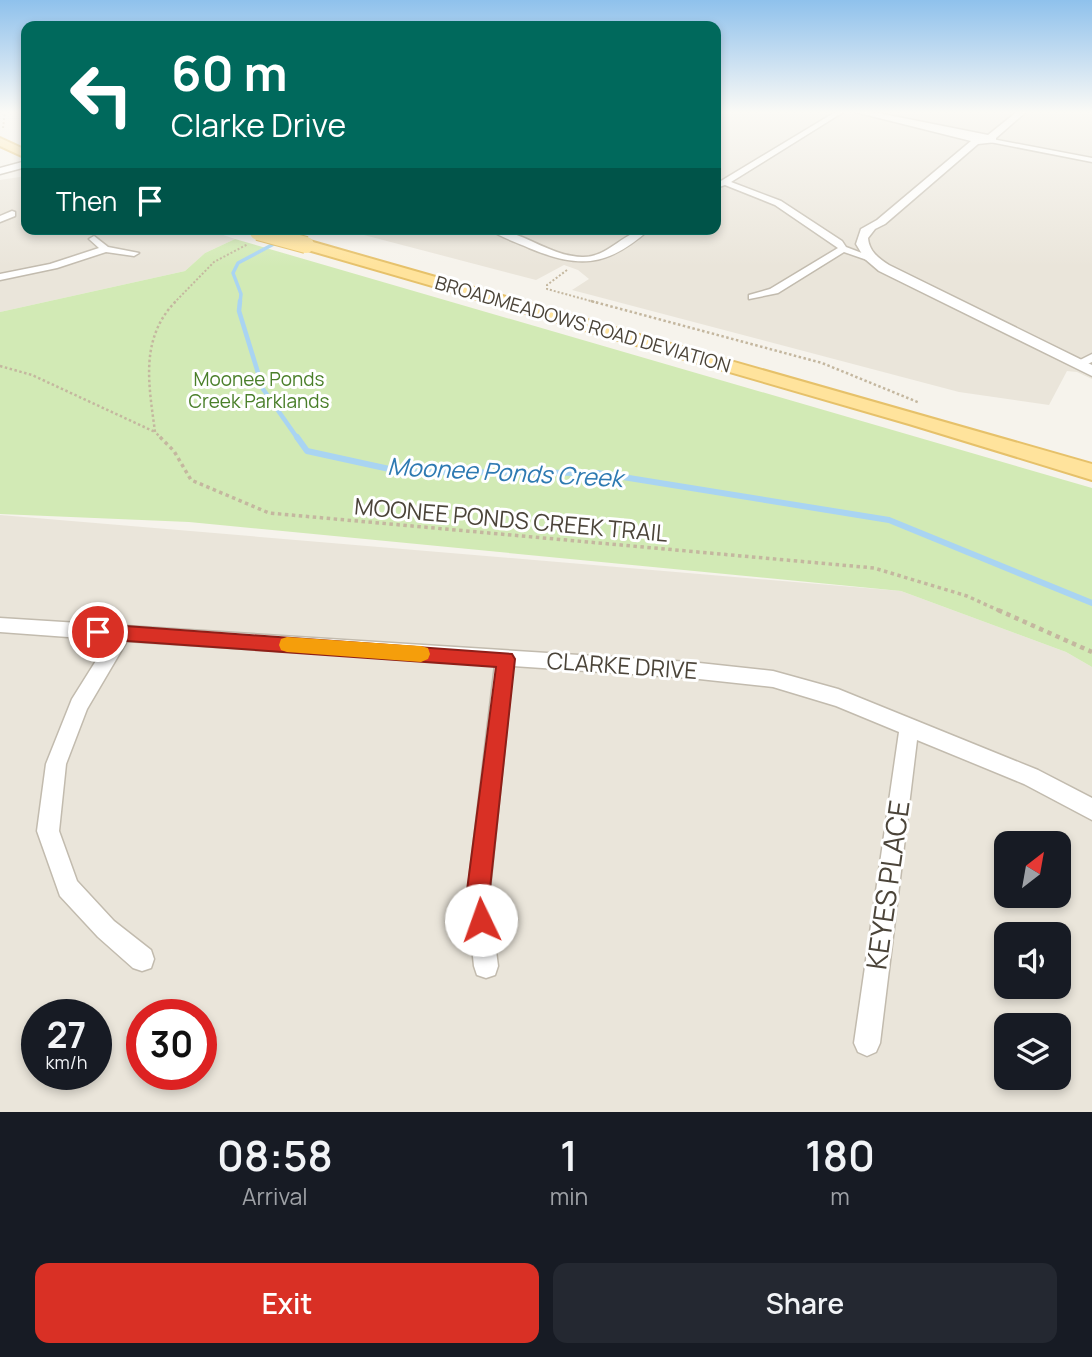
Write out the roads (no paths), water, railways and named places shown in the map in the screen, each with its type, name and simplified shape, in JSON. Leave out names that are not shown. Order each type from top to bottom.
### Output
[{"type":"main road","name":"BROADMEADOWS ROAD DEVIATION","points":[[271,235],[920,411],[1092,462]]},
{"type":"main road","name":"BROADMEADOWS ROAD DEVIATION","points":[[920,411],[1092,472]]},
{"type":"street","points":[[721,182],[756,163]]},
{"type":"street","points":[[869,253],[871,240],[881,222],[946,163]]},
{"type":"street","points":[[0,171],[21,165]]},
{"type":"street","points":[[725,178],[778,204],[843,248],[869,253],[884,268],[1085,368],[1092,357]]},
{"type":"street","points":[[0,219],[12,214]]},
{"type":"street","points":[[509,235],[574,260],[591,260],[602,256],[636,235]]},
{"type":"street","points":[[94,239],[105,249]]},
{"type":"street","points":[[753,297],[774,291],[843,248]]},
{"type":"street","points":[[0,277],[33,273],[105,249],[134,253]]},
{"type":"street","name":"CLARKE DRIVE","points":[[0,625],[690,670],[773,679],[838,698],[1031,777],[1092,809]]},
{"type":"street","points":[[122,634],[79,705],[56,764],[48,831],[68,888],[106,929],[142,959]]},
{"type":"street","points":[[486,966],[478,898],[506,659]]},
{"type":"street","name":"KEYES PLACE","points":[[866,1043],[909,727]]},
{"type":"waterway","name":"Moonee Ponds Creek","points":[[240,303],[241,294],[233,273],[238,263],[291,235]]},
{"type":"waterway","name":"Moonee Ponds Creek","points":[[240,301],[239,311],[263,389],[298,439]]},
{"type":"waterway","name":"Moonee Ponds Creek","points":[[297,437],[307,451],[403,472],[598,473],[889,520],[1092,603]]},
{"type":"park label","name":"Moonee Ponds Creek Parklands","points":[[259,390]]}]
